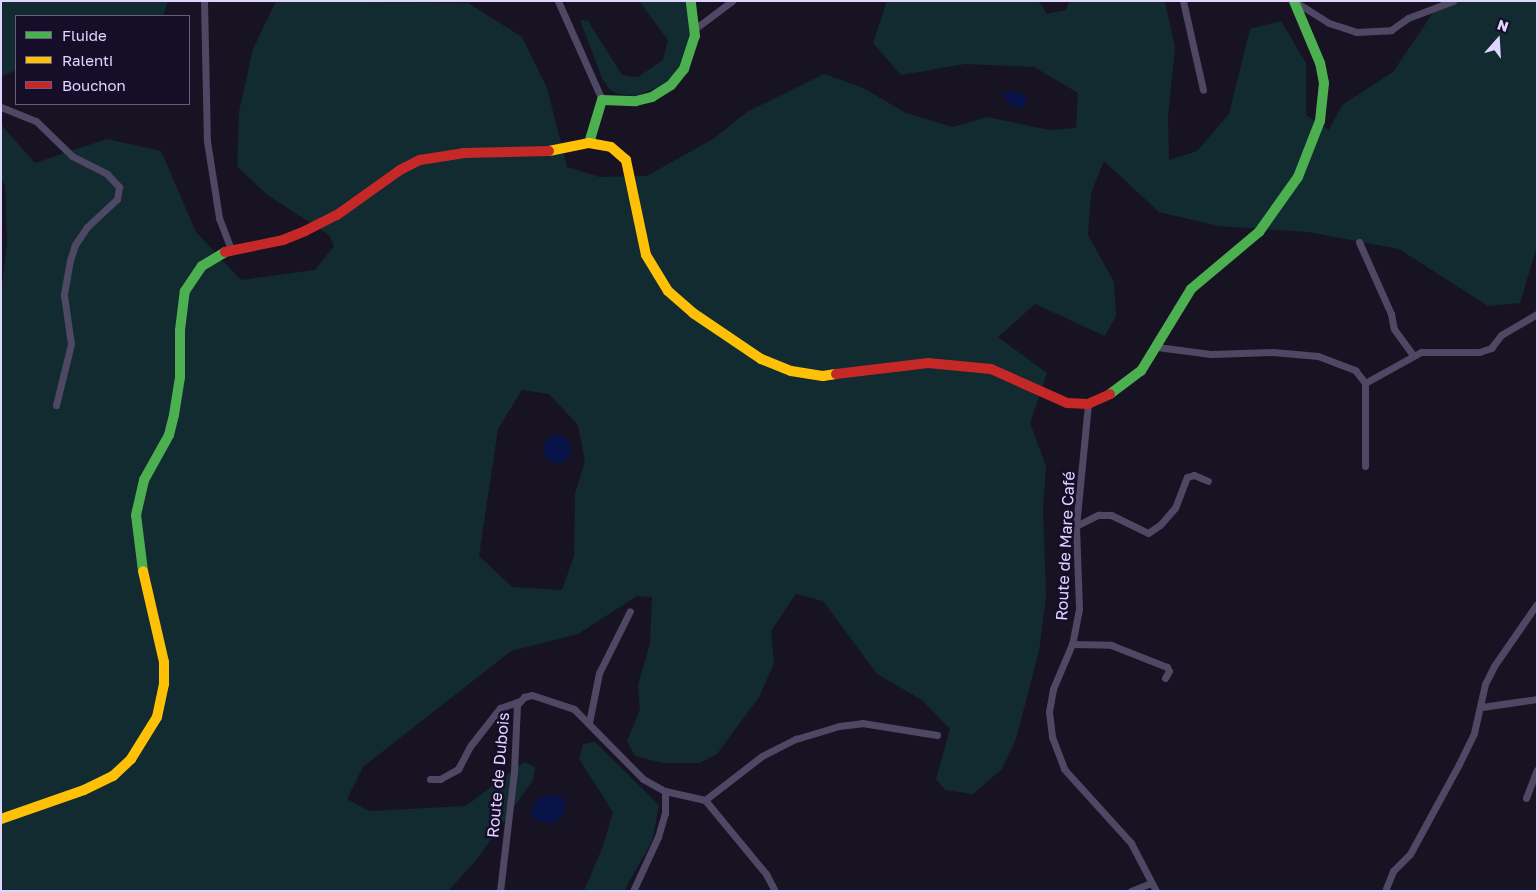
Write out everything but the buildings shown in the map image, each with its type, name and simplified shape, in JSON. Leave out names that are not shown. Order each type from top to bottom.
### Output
[{"type":"main road","points":[[589,142],[596,109],[602,100],[616,98],[636,101],[664,91],[689,62],[696,28],[691,1]]},
{"type":"main road","points":[[1,819],[84,790],[113,776],[131,759],[157,717],[164,684],[164,662],[139,554],[138,499],[144,480],[169,435],[180,377],[180,330],[185,291],[202,266],[231,249],[283,240],[337,216],[400,170],[420,160],[464,153],[540,153],[589,142],[611,147],[626,160],[646,255],[668,291],[693,313],[761,359],[791,371],[823,376],[928,363],[991,369],[1067,403],[1088,404],[1123,387],[1140,371],[1157,347],[1173,315],[1190,289],[1270,220],[1298,177],[1320,121],[1324,83],[1320,63],[1294,1]]},
{"type":"street","points":[[204,1],[207,141],[219,218],[231,249]]},
{"type":"street","points":[[558,1],[602,100]]},
{"type":"street","points":[[696,28],[732,1]]},
{"type":"street","points":[[1183,1],[1203,90]]},
{"type":"street","points":[[1294,1],[1329,23],[1356,32],[1391,30],[1408,18],[1453,1]]},
{"type":"street","points":[[1,107],[36,121],[72,156],[107,174],[119,187],[117,198],[87,227],[75,245],[70,260],[64,294],[71,344],[56,406]]},
{"type":"street","points":[[1359,242],[1391,314],[1394,329],[1413,355]]},
{"type":"street","points":[[1365,383],[1421,352],[1479,352],[1491,348],[1501,336],[1537,314]]},
{"type":"street","points":[[1157,347],[1211,354],[1274,352],[1318,356],[1355,370],[1365,383],[1365,466]]},
{"type":"street","name":"Route de Mare Café","points":[[1088,404],[1076,526],[1079,609],[1072,644],[1053,689],[1049,712],[1052,737],[1064,769],[1131,843],[1156,891]]},
{"type":"street","points":[[1076,526],[1104,514],[1116,516],[1142,533],[1153,532],[1176,508],[1187,477],[1194,475],[1208,481]]},
{"type":"street","points":[[1385,891],[1393,871],[1410,854],[1459,764],[1482,707],[1485,684],[1494,666],[1537,604]]},
{"type":"street","points":[[589,723],[597,679],[630,611]]},
{"type":"street","points":[[1072,644],[1111,645],[1167,667],[1170,671],[1165,678]]},
{"type":"street","name":"Route de Dubois","points":[[500,891],[520,701],[532,695],[555,700],[574,709],[589,723],[630,770],[665,791],[705,800]]},
{"type":"street","points":[[1482,707],[1537,699]]},
{"type":"street","points":[[430,778],[440,778],[458,768],[471,745],[500,708],[520,701]]},
{"type":"street","points":[[776,891],[766,874],[705,800],[762,756],[796,739],[839,726],[862,723],[936,735]]},
{"type":"street","points":[[1526,798],[1537,770]]},
{"type":"street","points":[[633,891],[658,836],[665,813],[665,791]]},
{"type":"street","points":[[1131,891],[1151,883]]},
{"type":"green space","points":[[1,1],[168,1],[163,15],[15,15],[15,70],[1,77]]},
{"type":"green space","points":[[276,1],[468,3],[522,37],[547,88],[567,167],[600,177],[647,176],[713,139],[747,112],[824,74],[863,88],[906,113],[953,127],[987,117],[1049,130],[1076,128],[1078,93],[1034,67],[965,64],[901,75],[873,43],[887,1],[1039,1],[1047,14],[1066,10],[1069,1],[1165,1],[1175,48],[1168,117],[1169,160],[1197,151],[1229,114],[1250,29],[1281,21],[1306,63],[1306,115],[1329,130],[1342,105],[1393,72],[1441,1],[1537,1],[1537,246],[1520,303],[1488,306],[1399,249],[1308,232],[1219,226],[1159,212],[1104,161],[1091,193],[1088,235],[1114,282],[1116,316],[1105,336],[1035,304],[998,337],[1047,373],[1030,423],[1046,466],[1043,508],[1046,597],[1039,651],[1016,739],[1002,769],[973,794],[945,790],[936,779],[950,729],[922,700],[877,674],[823,601],[796,594],[771,631],[774,663],[759,697],[717,754],[700,763],[663,763],[635,756],[627,741],[640,710],[638,685],[650,644],[652,597],[637,596],[578,634],[511,651],[363,767],[347,799],[369,811],[466,806],[524,762],[535,767],[533,780],[477,859],[448,891],[1,891],[1,294],[7,243],[5,185],[1,180],[1,119],[3,127],[35,163],[107,139],[161,151],[196,232],[241,280],[315,270],[334,246],[329,235],[266,194],[237,166],[239,112],[253,49]],"holes":[[[522,390],[549,394],[578,425],[585,461],[575,494],[574,556],[562,590],[512,587],[479,556],[498,429]]]},
{"type":"green space","points":[[639,1],[688,1],[693,27],[690,51],[669,83],[635,96],[619,94],[610,90],[602,78],[580,20],[588,21],[622,75],[638,77],[663,60],[668,40]]},
{"type":"green space","points":[[595,742],[659,805],[652,841],[624,891],[584,891],[603,846],[613,812],[579,759],[583,744]]},
{"type":"shaded area","points":[[1009,91],[1027,96],[1023,108],[1012,106],[1002,95]]},
{"type":"shaded area","points":[[557,435],[567,439],[571,449],[567,459],[557,463],[547,459],[543,449],[547,439]]},
{"type":"shaded area","points":[[554,794],[566,800],[563,817],[550,824],[533,818],[531,811],[538,798]]},
{"type":"traffic: fast","points":[[589,143],[602,100],[636,101],[652,97],[671,85],[684,69],[695,36],[691,1]]},
{"type":"traffic: fast","points":[[1110,394],[1141,371],[1191,289],[1259,232],[1298,177],[1320,121],[1324,83],[1320,63],[1294,1]]},
{"type":"traffic: fast","points":[[143,571],[136,515],[144,480],[169,435],[174,415],[180,377],[180,330],[185,291],[202,266],[225,252]]},
{"type":"traffic: slow","points":[[549,151],[589,143],[611,147],[626,160],[646,255],[668,291],[693,313],[761,359],[791,371],[823,376],[836,374]]},
{"type":"traffic: slow","points":[[1,819],[84,790],[113,776],[131,759],[157,717],[164,684],[164,662],[143,571]]},
{"type":"traffic: jam","points":[[225,252],[283,240],[305,231],[337,215],[400,170],[420,160],[464,153],[549,151]]},
{"type":"traffic: jam","points":[[836,374],[928,363],[991,369],[1067,403],[1088,404],[1110,394]]}]
